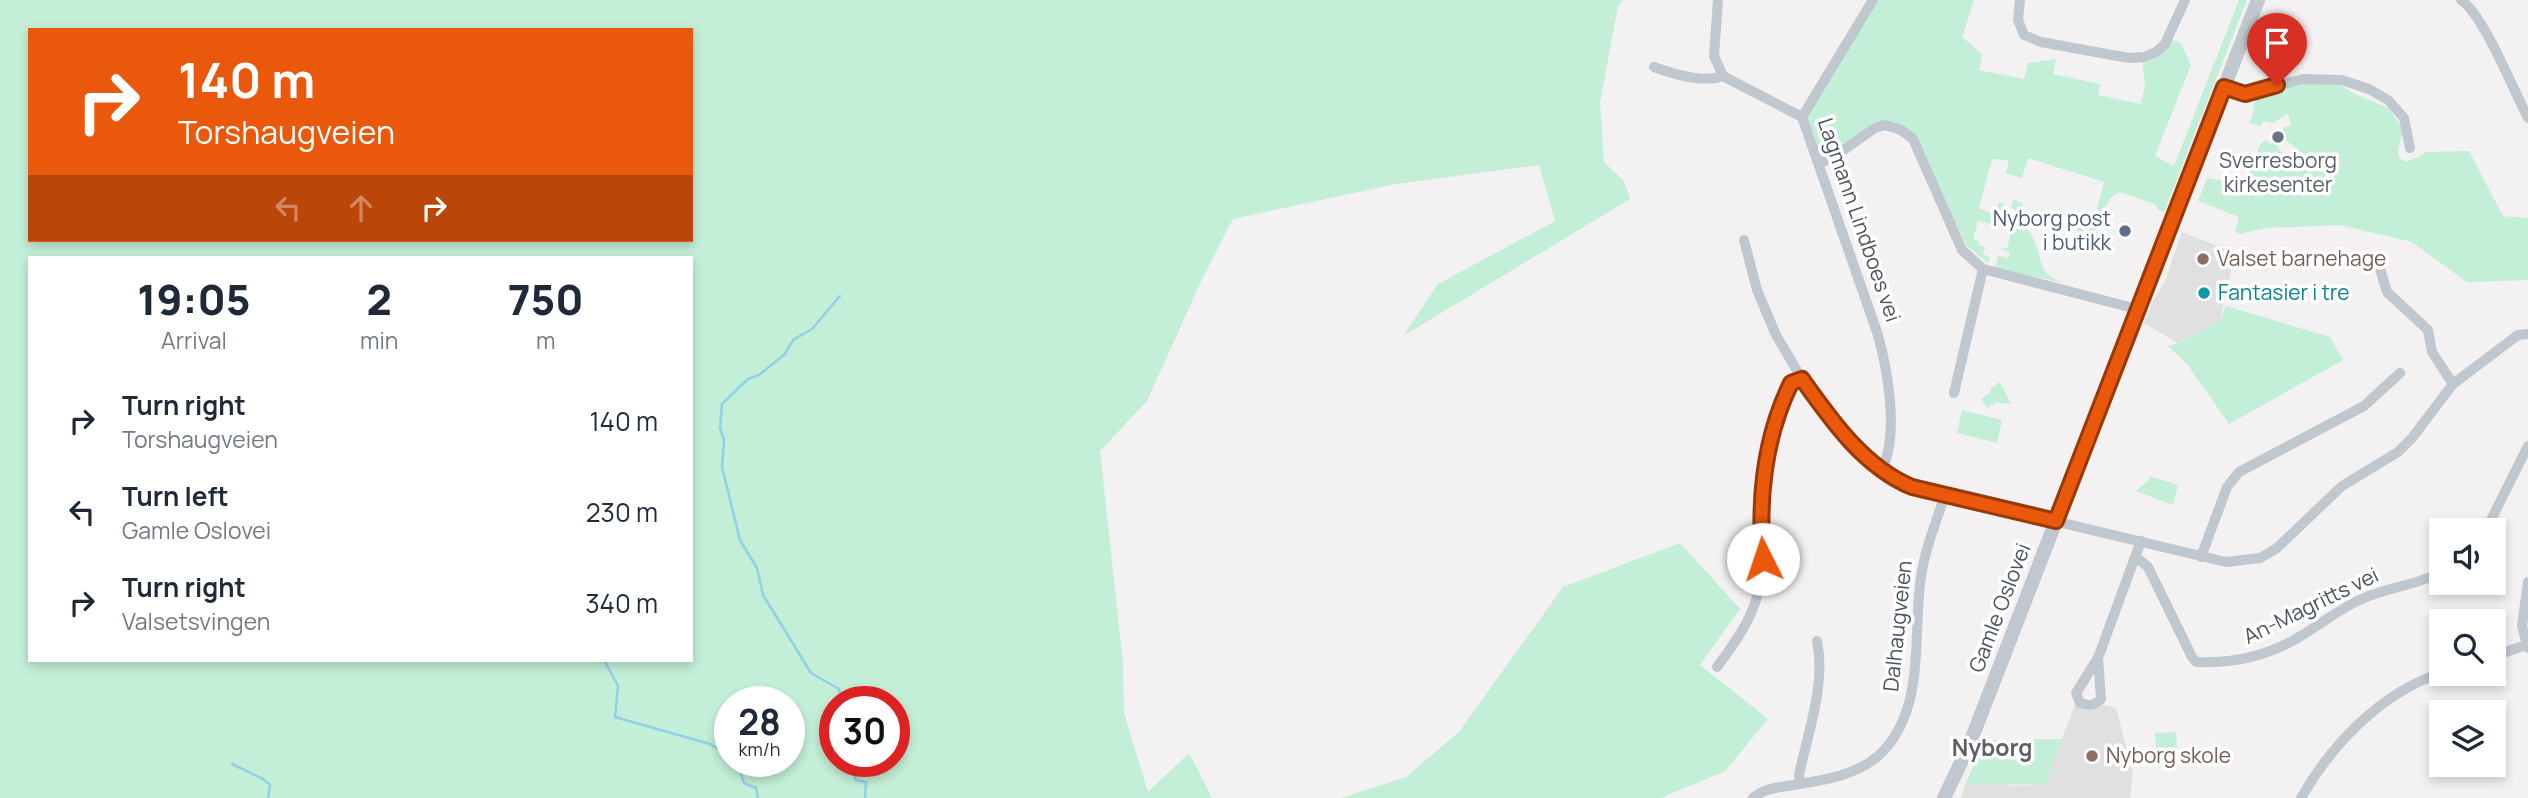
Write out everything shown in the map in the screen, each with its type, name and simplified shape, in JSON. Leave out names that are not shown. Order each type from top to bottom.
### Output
[{"type":"street","points":[[1718,0],[1714,57],[1723,76],[1802,117]]},
{"type":"street","name":"Lagmann Lindboes vei","points":[[1873,0],[1802,117],[1878,335],[1887,369],[1890,406],[1888,457],[1882,470]]},
{"type":"street","points":[[2020,0],[2018,20],[2024,35],[2041,42],[2130,58],[2149,55],[2165,44],[2185,0]]},
{"type":"street","name":"Gamle Oslovei","points":[[1944,798],[1968,748],[2258,0]]},
{"type":"street","points":[[2468,2],[2528,118]]},
{"type":"street","points":[[1654,67],[1668,72],[1715,79],[1723,76]]},
{"type":"street","points":[[2224,87],[2245,94],[2303,79],[2342,80],[2369,89],[2388,100],[2404,118],[2410,148]]},
{"type":"street","points":[[1819,163],[1834,157],[1875,128],[1885,125],[1901,130],[1913,139],[1962,250],[1983,269],[2137,309]]},
{"type":"street","points":[[1744,240],[1763,308],[1802,379],[1835,425],[1895,480],[1912,487],[2226,562],[2260,558],[2277,548],[2342,486],[2398,452],[2453,384],[2518,335],[2528,334]]},
{"type":"street","points":[[2378,262],[2387,292],[2428,330],[2432,352],[2453,384]]},
{"type":"street","points":[[1954,393],[1983,269]]},
{"type":"street","points":[[2201,557],[2227,487],[2239,472],[2364,406],[2400,373]]},
{"type":"street","points":[[1717,667],[1737,640],[1757,595],[1763,559],[1760,528],[1765,461],[1778,411],[1791,383],[1802,379]]},
{"type":"street","points":[[2492,518],[2528,446]]},
{"type":"street","name":"Dalhaugveien","points":[[1753,798],[1758,793],[1773,788],[1825,780],[1863,766],[1878,756],[1897,733],[1910,698],[1923,564],[1945,495]]},
{"type":"street","points":[[2098,658],[2140,541]]},
{"type":"street","name":"An-Magritts vei","points":[[2135,559],[2148,567],[2196,662],[2238,661],[2265,654],[2303,635],[2340,608],[2429,576]]},
{"type":"street","points":[[2506,652],[2527,646],[2522,626],[2528,582]]},
{"type":"street","points":[[1790,798],[1800,775],[1819,678],[1820,657],[1817,641]]},
{"type":"street","points":[[2301,798],[2313,778],[2351,733],[2382,705],[2429,679]]},
{"type":"shaded area","points":[[2182,232],[2235,253],[2220,320],[2178,343],[2144,323],[2165,281]]},
{"type":"shaded area","name":"Nyborg skole","points":[[2077,699],[2116,708],[2133,773],[2130,798],[1961,798],[1965,785],[1992,782],[2012,786],[2045,784]]},
{"type":"green space","points":[[0,0],[1623,0],[1618,6],[1600,103],[1604,162],[1624,181],[1630,199],[1403,336],[1438,284],[1555,221],[1539,165],[1395,184],[1233,219],[1203,277],[1147,401],[1100,451],[1123,663],[1124,713],[1148,792],[1189,753],[1212,798],[0,798]]},
{"type":"green space","points":[[1873,0],[1974,0],[1962,37],[1982,54],[1979,70],[2024,79],[2028,63],[2056,59],[2053,74],[2100,84],[2098,95],[2141,104],[2145,85],[2142,57],[2169,39],[2181,43],[2191,65],[2155,156],[2174,166],[2239,0],[2247,0],[2164,212],[2158,210],[2155,204],[2120,192],[2110,198],[2090,241],[2087,238],[2104,182],[2028,158],[2022,178],[2006,173],[2009,160],[1992,159],[1979,208],[1995,215],[1999,202],[2004,203],[1998,226],[1978,221],[1973,239],[1985,247],[1983,254],[1990,258],[1988,263],[1967,246],[1913,139],[1885,125],[1819,163],[1802,117]]},
{"type":"green space","points":[[2304,83],[2341,85],[2388,108],[2403,129],[2398,150],[2399,158],[2407,162],[2427,152],[2469,151],[2503,216],[2528,218],[2528,280],[2467,282],[2412,242],[2340,225],[2266,228],[2239,234],[2235,231],[2239,217],[2198,201],[2207,178],[2239,184],[2246,181],[2260,145],[2265,140],[2271,144],[2275,141],[2287,162],[2301,153],[2285,139],[2283,128],[2291,125],[2288,114],[2273,123],[2263,121],[2261,126],[2248,123],[2252,117],[2256,95]]},
{"type":"green space","points":[[2013,200],[2023,203],[2021,212],[2053,221],[2058,211],[2082,217],[2085,222],[2082,237],[2076,235],[2079,222],[2073,220],[2071,223],[2062,221],[2059,232],[2030,225],[2011,207]]},
{"type":"green space","points":[[2010,211],[2032,236],[2046,272],[2058,281],[2069,284],[1996,267],[1998,256],[2008,258],[2010,252],[2000,249],[2007,248],[2012,230],[2005,228],[2006,224],[2010,225]]},
{"type":"green space","points":[[2226,306],[2330,337],[2343,360],[2229,424],[2187,364],[2168,346],[2179,343],[2220,320]]},
{"type":"green space","points":[[2000,382],[2011,404],[1996,402],[1987,408],[1981,399]]},
{"type":"green space","points":[[1962,410],[2002,420],[1997,443],[1957,433]]},
{"type":"green space","points":[[2150,476],[2178,485],[2173,505],[2136,491]]},
{"type":"green space","points":[[1680,543],[1740,609],[1700,665],[1768,719],[1725,771],[1661,798],[1341,798],[1406,777],[1459,732],[1563,587]]},
{"type":"green space","points":[[2176,732],[2178,766],[2158,767],[2155,733]]},
{"type":"green space","points":[[2062,739],[2045,784],[1965,785],[1985,740]]},
{"type":"waterway","points":[[834,686],[811,673],[763,595],[757,568],[740,540],[722,467],[724,440],[720,428],[722,404],[748,379],[759,375],[785,354],[793,340],[812,329],[840,296]]},
{"type":"waterway","points":[[605,662],[618,686],[615,717],[714,746]]},
{"type":"waterway","points":[[232,764],[270,785],[268,798]]},
{"type":"waterway","points":[[742,777],[744,783],[756,788],[758,798]]},
{"type":"waterway","points":[[855,777],[856,780],[866,782],[865,798]]},
{"type":"place","name":"Sverresborg kirkesenter","points":[[2278,137]]},
{"type":"place","name":"Nyborg post i butikk","points":[[2125,231]]},
{"type":"place","name":"Valset barnehage","points":[[2203,259]]},
{"type":"place","name":"Fantasier i tre","points":[[2204,293]]},
{"type":"place","name":"Nyborg skole","points":[[2092,756]]},
{"type":"district","name":"Nyborg","points":[[1992,748]]},
{"type":"route","points":[[1763,559],[1760,528],[1765,461],[1778,411],[1791,383],[1802,379],[1835,425],[1895,480],[1912,487],[2056,521],[2224,87],[2245,94],[2277,85]]}]
